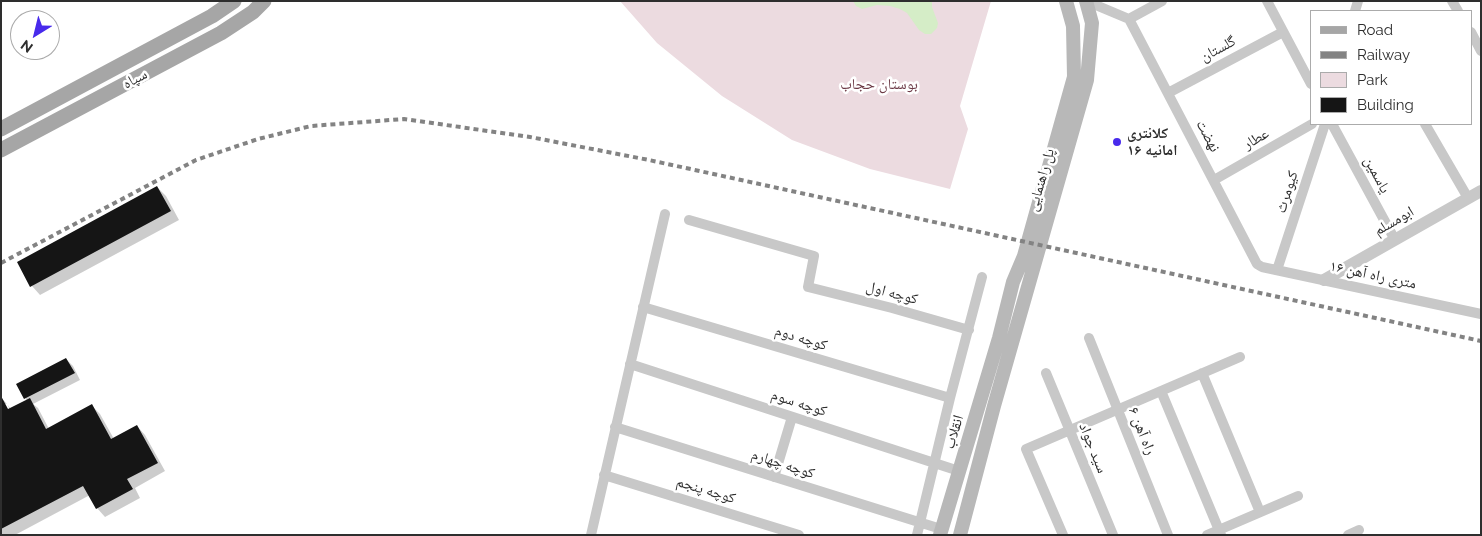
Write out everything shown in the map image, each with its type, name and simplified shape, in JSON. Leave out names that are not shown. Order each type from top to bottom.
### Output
[{"type":"main road","name":"سپاه","points":[[1,129],[212,16],[234,1]]},
{"type":"main road","name":"سپاه","points":[[1,150],[222,33],[253,12],[264,1]]},
{"type":"main road","name":"پل راهنمایی","points":[[1005,341],[1012,282],[1024,256],[1074,77],[1073,26],[1066,1]]},
{"type":"main road","name":"پل راهنمایی","points":[[1005,341],[1087,80],[1092,23],[1086,1]]},
{"type":"main road","name":"انقلاب","points":[[940,532],[959,471],[1005,341]]},
{"type":"main road","name":"انقلاب","points":[[960,535],[1005,341]]},
{"type":"street","points":[[1086,1],[1129,19],[1162,1]]},
{"type":"street","points":[[1266,1],[1310,82]]},
{"type":"street","name":"نهضت","points":[[1129,19],[1257,264],[1260,266]]},
{"type":"street","name":"گلستان","points":[[1168,93],[1283,32]]},
{"type":"street","points":[[1472,35],[1481,51]]},
{"type":"street","name":"عطار","points":[[1214,180],[1310,125]]},
{"type":"street","name":"کیومرث","points":[[1277,270],[1325,125]]},
{"type":"street","name":"یاسمین","points":[[1333,125],[1395,240]]},
{"type":"street","points":[[1426,125],[1468,198]]},
{"type":"street","name":"ابومسلم","points":[[1324,280],[1481,191]]},
{"type":"street","points":[[590,535],[665,214]]},
{"type":"street","name":"کوچه اول","points":[[689,220],[814,256],[808,287],[969,330]]},
{"type":"street","name":"۱۶ متری راه آهن","points":[[1260,266],[1481,314]]},
{"type":"street","points":[[917,535],[933,463],[982,276]]},
{"type":"street","name":"کوچه دوم","points":[[643,307],[950,398]]},
{"type":"street","name":"راه آهن ۶","points":[[1088,338],[1168,535]]},
{"type":"street","points":[[1063,535],[1026,449],[1240,357]]},
{"type":"street","name":"کوچه سوم","points":[[630,364],[959,471]]},
{"type":"street","points":[[1202,373],[1260,512]]},
{"type":"street","name":"سید جواد","points":[[1046,374],[1112,535]]},
{"type":"street","points":[[1161,391],[1220,532]]},
{"type":"street","points":[[774,477],[792,417]]},
{"type":"street","name":"کوچه چهارم","points":[[616,427],[920,523],[940,532]]},
{"type":"street","name":"کوچه پنجم","points":[[604,475],[800,535]]},
{"type":"street","points":[[1207,535],[1220,532],[1298,496]]},
{"type":"street","points":[[1348,535],[1359,530]]},
{"type":"green space","name":"بوستان حجاب","points":[[620,1],[991,1],[960,106],[968,129],[950,189],[870,169],[792,140],[722,96],[657,43]]},
{"type":"shaded area","points":[[853,1],[932,1],[932,7],[938,23],[937,28],[931,34],[925,34],[919,30],[907,13],[900,9],[877,5],[862,9],[856,6]]},
{"type":"building","points":[[157,186],[171,211],[30,287],[17,262]]},
{"type":"building","points":[[66,358],[75,373],[24,399],[16,384]]},
{"type":"building","points":[[1,396],[8,409],[30,398],[46,429],[92,404],[111,439],[137,425],[158,463],[127,479],[133,489],[96,509],[83,486],[1,529]]},
{"type":"railway","points":[[1,263],[196,160],[258,139],[311,126],[404,119],[530,137],[649,160],[1481,341]]},
{"type":"place","name":"کلانتری ۱۶ امانیه","points":[[1117,142]]}]
